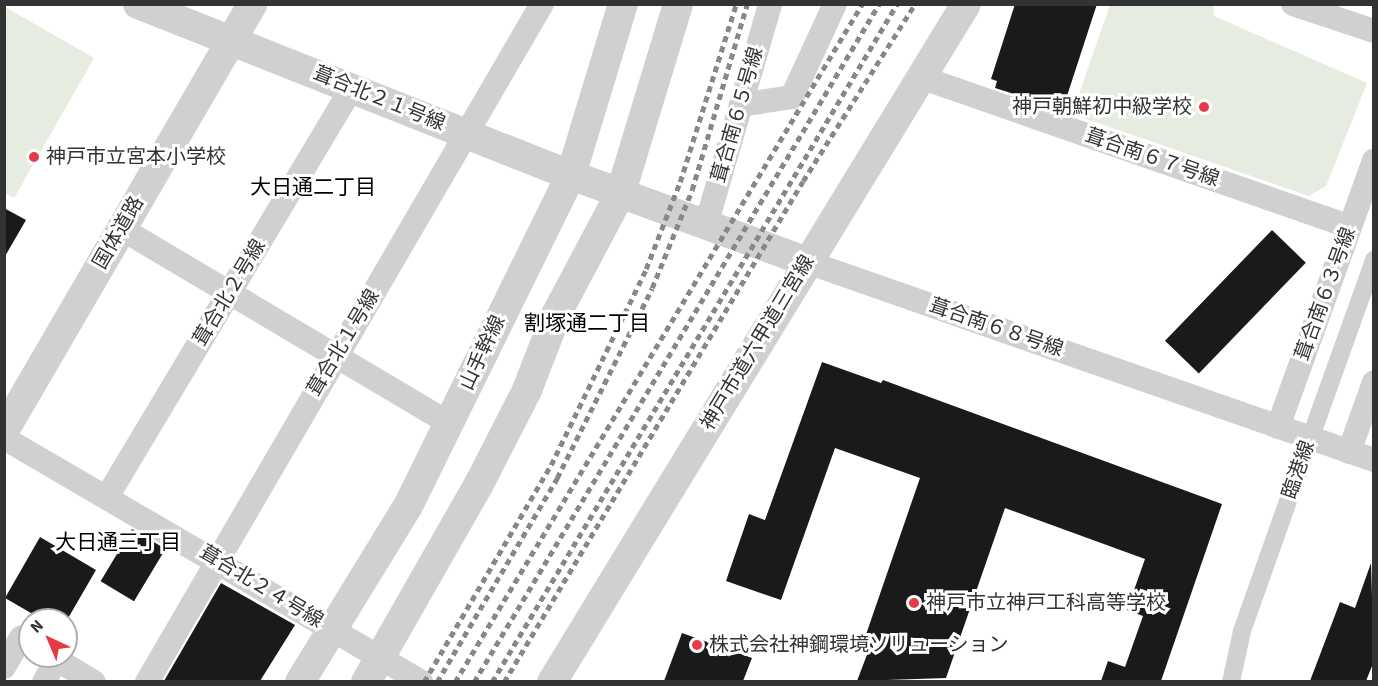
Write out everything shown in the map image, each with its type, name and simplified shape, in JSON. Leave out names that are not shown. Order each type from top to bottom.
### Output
[{"type":"street","name":"葺合北２１号線","points":[[138,4],[571,176],[621,192]]},
{"type":"street","name":"国体道路","points":[[4,431],[253,4]]},
{"type":"street","name":"葺合北１号線","points":[[147,681],[542,4]]},
{"type":"street","name":"山手幹線","points":[[300,681],[408,506],[571,176],[623,4]]},
{"type":"street","points":[[373,670],[479,484],[527,390],[557,313],[621,192],[678,4]]},
{"type":"street","name":"葺合南６５号線","points":[[706,225],[770,4]]},
{"type":"street","points":[[741,105],[792,97],[835,4]]},
{"type":"street","name":"神戸市道六甲道三宮線","points":[[552,681],[966,4]]},
{"type":"street","points":[[1293,4],[1374,31]]},
{"type":"street","name":"葺合南６７号線","points":[[920,78],[1350,227]]},
{"type":"street","name":"葺合北２号線","points":[[107,497],[352,88]]},
{"type":"street","name":"葺合南６３号線","points":[[1278,427],[1374,161]]},
{"type":"street","name":"葺合南６８号線","points":[[621,192],[807,262],[1374,460]]},
{"type":"street","points":[[122,229],[335,359],[450,424]]},
{"type":"street","name":"臨港線","points":[[1232,681],[1242,631],[1374,260]]},
{"type":"street","points":[[1349,452],[1374,382]]},
{"type":"street","name":"葺合北２４号線","points":[[4,438],[331,629],[373,670],[421,681]]},
{"type":"street","points":[[4,667],[18,637]]},
{"type":"street","points":[[71,668],[94,681]]},
{"type":"shaded area","name":"神戸朝鮮初中級学校","points":[[1110,5],[1213,5],[1214,16],[1367,83],[1326,186],[1309,196],[1072,114]]},
{"type":"shaded area","points":[[5,7],[94,58],[14,198],[5,193]]},
{"type":"building","points":[[1015,4],[1097,4],[1065,102],[1055,100],[1053,106],[995,88],[997,81],[991,79]]},
{"type":"building","points":[[4,208],[26,220],[4,258]]},
{"type":"building","points":[[1272,230],[1306,263],[1199,373],[1165,341]]},
{"type":"building","points":[[822,362],[881,383],[883,380],[1222,504],[1161,681],[1101,681],[1108,661],[1125,667],[1143,616],[1127,610],[1145,559],[1005,508],[946,678],[857,681],[868,652],[861,649],[920,478],[835,448],[781,600],[726,581],[749,514],[765,520]]},
{"type":"building","points":[[132,529],[165,549],[134,601],[101,581]]},
{"type":"building","points":[[40,537],[96,570],[74,608],[22,608],[5,598]]},
{"type":"building","points":[[1371,563],[1374,661],[1366,681],[1310,681],[1340,602],[1355,608]]},
{"type":"building","points":[[221,583],[295,625],[260,681],[164,681]]},
{"type":"building","name":"株式会社神鋼環境ソリューション","points":[[682,633],[752,658],[743,681],[664,681]]},
{"type":"railway","points":[[424,682],[551,465],[646,269],[680,182],[736,4]]},
{"type":"railway","points":[[437,682],[557,478],[652,288],[692,190],[747,4]]},
{"type":"railway","points":[[455,682],[862,4]]},
{"type":"railway","points":[[474,682],[879,4]]},
{"type":"railway","points":[[492,682],[897,4]]},
{"type":"railway","points":[[504,682],[803,181],[915,4]]},
{"type":"place","name":"神戸朝鮮初中級学校","points":[[1204,107]]},
{"type":"place","name":"神戸市立宮本小学校","points":[[34,157]]},
{"type":"place","name":"神戸市立神戸工科高等学校","points":[[914,603]]},
{"type":"place","name":"株式会社神鋼環境ソリューション","points":[[697,645]]},
{"type":"district","name":"大日通二丁目","points":[[313,187]]},
{"type":"district","name":"割塚通二丁目","points":[[587,323]]},
{"type":"district","name":"大日通三丁目","points":[[118,542]]}]
